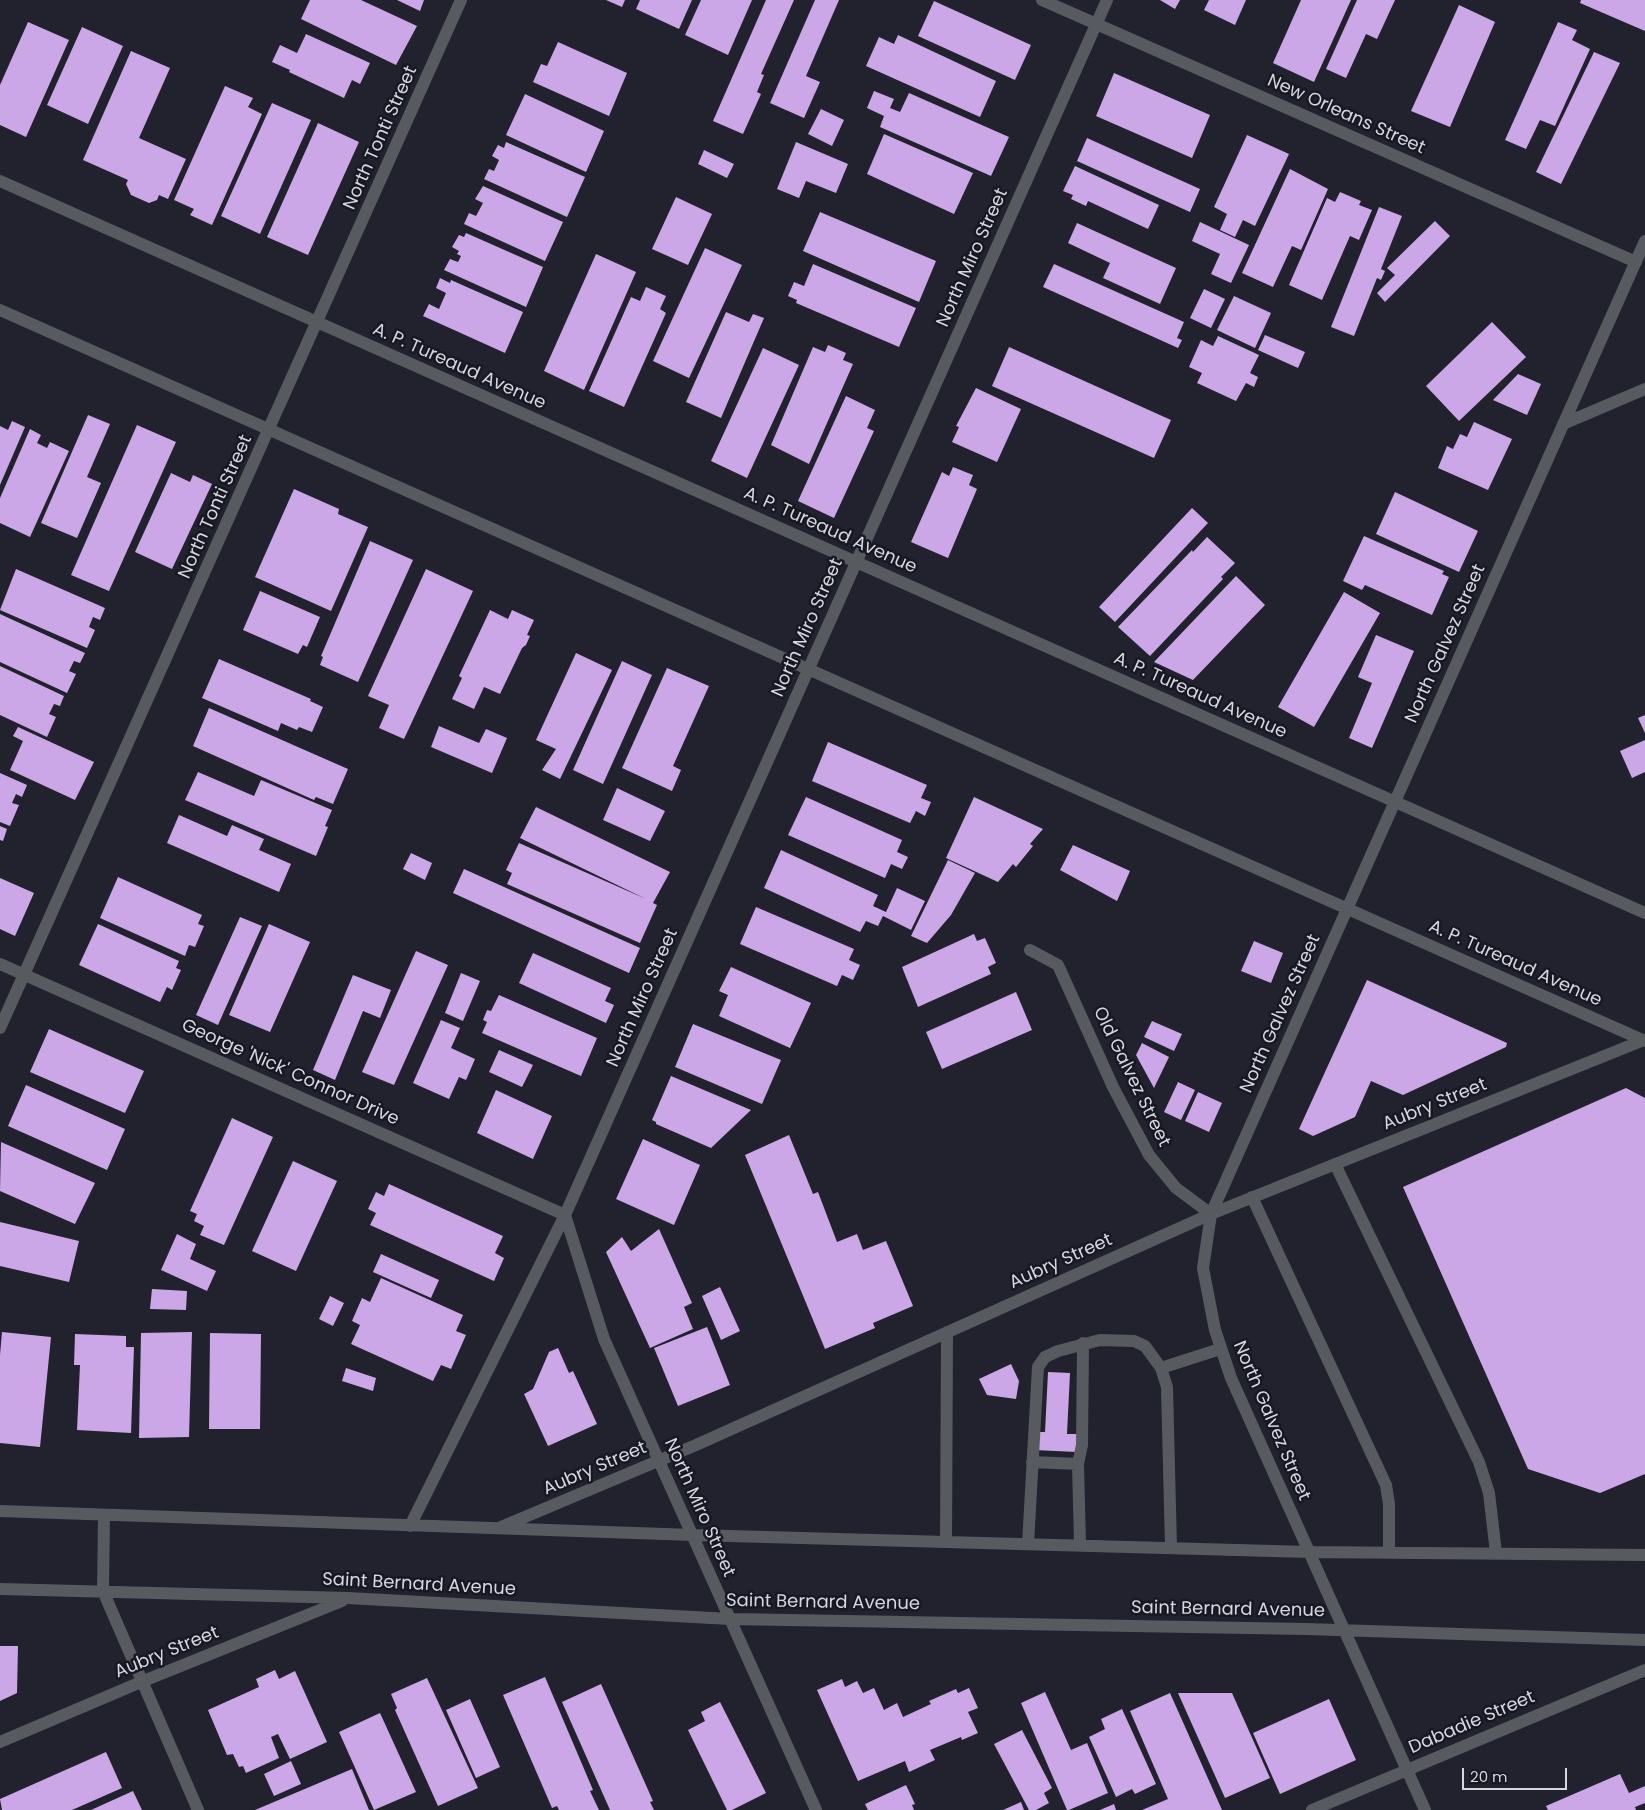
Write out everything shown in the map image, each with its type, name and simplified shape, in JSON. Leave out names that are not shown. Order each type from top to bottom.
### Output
[{"type":"street","name":"North Tonti Street","points":[[0,1028],[462,0]]},
{"type":"street","name":"New Orleans Street","points":[[1042,0],[1636,262]]},
{"type":"street","name":"North Miro Street","points":[[410,1526],[565,1215],[1107,0]]},
{"type":"street","name":"A. P. Tureaud Avenue","points":[[0,181],[1645,913]]},
{"type":"street","name":"North Galvez Street","points":[[1425,1810],[1220,1350],[1203,1268],[1211,1214],[1645,241]]},
{"type":"street","name":"A. P. Tureaud Avenue","points":[[0,310],[1645,1040]]},
{"type":"street","points":[[1563,424],[1645,389]]},
{"type":"street","name":"Old Galvez Street","points":[[1030,950],[1058,965],[1113,1087],[1149,1155],[1176,1188],[1211,1214]]},
{"type":"street","name":"George 'Nick' Connor Drive","points":[[0,964],[565,1215]]},
{"type":"street","name":"Aubry Street","points":[[498,1528],[659,1461],[1211,1214],[1645,1040]]},
{"type":"street","points":[[1335,1164],[1479,1462],[1489,1493],[1496,1553]]},
{"type":"street","points":[[1252,1197],[1386,1485],[1389,1504],[1389,1552]]},
{"type":"street","name":"North Miro Street","points":[[565,1215],[604,1339],[816,1810]]},
{"type":"street","points":[[946,1542],[947,1332]]},
{"type":"street","points":[[1028,1544],[1038,1367],[1045,1357],[1084,1343],[1100,1340],[1134,1341],[1145,1346],[1161,1368],[1167,1386],[1171,1548]]},
{"type":"street","points":[[1080,1545],[1078,1464],[1082,1445],[1084,1343]]},
{"type":"street","points":[[1161,1368],[1220,1350]]},
{"type":"street","points":[[1032,1462],[1078,1464]]},
{"type":"street","points":[[0,1511],[692,1535],[1309,1552],[1645,1555]]},
{"type":"street","points":[[104,1515],[103,1592],[140,1682],[198,1810]]},
{"type":"street","name":"Saint Bernard Avenue","points":[[0,1589],[348,1598],[730,1619],[1344,1630],[1645,1640]]},
{"type":"street","name":"Aubry Street","points":[[0,1742],[140,1682],[348,1598]]},
{"type":"street","name":"Dabadie Street","points":[[1312,1810],[1645,1670]]},
{"type":"building","points":[[310,0],[361,0],[417,26],[396,65],[301,19]]},
{"type":"building","points":[[397,0],[424,0],[420,11]]},
{"type":"building","points":[[606,0],[625,0],[622,7]]},
{"type":"building","points":[[640,0],[692,0],[679,29],[636,9]]},
{"type":"building","points":[[701,0],[752,0],[728,55],[685,35]]},
{"type":"building","points":[[766,0],[794,0],[761,74],[764,75],[757,92],[761,94],[743,134],[713,121]]},
{"type":"building","points":[[815,0],[839,0],[806,76],[820,82],[804,118],[770,103]]},
{"type":"building","points":[[1160,0],[1180,0],[1175,9]]},
{"type":"building","points":[[1209,0],[1246,0],[1235,25],[1204,10]]},
{"type":"building","points":[[1301,0],[1351,0],[1314,82],[1273,63]]},
{"type":"building","points":[[1357,0],[1395,0],[1377,39],[1366,34],[1346,78],[1326,69]]},
{"type":"building","points":[[1581,0],[1645,0],[1645,31],[1580,3]]},
{"type":"building","points":[[934,1],[1031,45],[1015,80],[918,36]]},
{"type":"building","points":[[1459,5],[1495,22],[1450,127],[1411,111]]},
{"type":"building","points":[[28,22],[69,40],[26,137],[0,125],[0,85]]},
{"type":"building","points":[[1558,22],[1577,30],[1572,40],[1590,49],[1555,126],[1540,120],[1526,149],[1505,140]]},
{"type":"building","points":[[82,27],[123,46],[88,124],[47,105]]},
{"type":"building","points":[[306,34],[370,63],[360,84],[352,80],[344,98],[272,62],[280,45],[297,53]]},
{"type":"building","points":[[898,35],[996,81],[980,117],[866,66],[879,37],[894,44]]},
{"type":"building","points":[[558,42],[627,73],[609,116],[533,82],[541,64],[547,66]]},
{"type":"building","points":[[131,51],[170,68],[139,138],[186,159],[168,199],[159,195],[157,200],[149,203],[131,195],[126,184],[128,180],[83,160]]},
{"type":"building","points":[[1594,52],[1620,63],[1561,184],[1536,172]]},
{"type":"building","points":[[1114,73],[1210,115],[1192,158],[1096,116]]},
{"type":"building","points":[[225,86],[253,98],[248,107],[262,114],[212,225],[190,215],[194,209],[174,200]]},
{"type":"building","points":[[874,91],[894,99],[890,108],[900,112],[909,93],[1009,137],[991,176],[880,127],[884,116],[867,108]]},
{"type":"building","points":[[525,94],[604,131],[586,172],[506,135]]},
{"type":"building","points":[[272,103],[311,120],[260,234],[221,216]]},
{"type":"building","points":[[821,109],[844,120],[832,146],[808,134]]},
{"type":"building","points":[[318,123],[359,142],[308,255],[267,237]]},
{"type":"building","points":[[884,134],[973,173],[954,214],[867,174]]},
{"type":"building","points":[[1247,135],[1289,154],[1255,226],[1243,220],[1235,237],[1220,230],[1227,214],[1214,207]]},
{"type":"building","points":[[1087,138],[1200,189],[1190,212],[1077,161]]},
{"type":"building","points":[[506,142],[585,177],[567,217],[484,179],[489,169],[494,171],[499,160],[492,156],[498,145],[504,148]]},
{"type":"building","points":[[796,142],[848,164],[836,193],[806,181],[799,198],[777,189]]},
{"type":"building","points":[[704,150],[734,164],[727,178],[698,164]]},
{"type":"building","points":[[1075,166],[1159,205],[1148,229],[1088,201],[1086,206],[1071,199],[1073,195],[1063,191]]},
{"type":"building","points":[[1290,169],[1328,189],[1301,250],[1292,246],[1273,287],[1242,273]]},
{"type":"building","points":[[483,186],[563,222],[545,261],[464,224],[469,213],[476,216],[483,203],[475,199]]},
{"type":"building","points":[[1340,192],[1361,201],[1359,205],[1372,210],[1359,240],[1350,236],[1322,300],[1289,285],[1327,198],[1335,202]]},
{"type":"building","points":[[676,197],[712,214],[688,265],[652,249]]},
{"type":"building","points":[[1379,207],[1402,216],[1381,269],[1385,271],[1381,280],[1377,278],[1354,336],[1331,327]]},
{"type":"building","points":[[820,212],[936,261],[919,302],[803,251]]},
{"type":"building","points":[[1435,221],[1450,236],[1385,302],[1377,293],[1395,275],[1387,268]]},
{"type":"building","points":[[1200,222],[1249,245],[1231,283],[1211,274],[1220,254],[1192,241]]},
{"type":"building","points":[[1077,223],[1176,268],[1160,304],[1103,278],[1110,263],[1068,243]]},
{"type":"building","points":[[466,233],[543,267],[526,307],[444,270],[450,259],[458,262],[461,256],[457,254],[459,251],[452,247],[459,235],[464,237]]},
{"type":"building","points":[[705,248],[742,265],[689,378],[653,361]]},
{"type":"building","points":[[596,254],[636,272],[584,390],[544,371]]},
{"type":"building","points":[[813,264],[916,308],[899,347],[796,303],[797,300],[788,296],[794,282],[804,286]]},
{"type":"building","points":[[1054,264],[1184,322],[1177,338],[1182,340],[1178,348],[1043,287]]},
{"type":"building","points":[[440,278],[450,283],[451,280],[523,312],[505,353],[423,316],[429,304],[439,309],[446,293],[436,288]]},
{"type":"building","points":[[646,287],[666,296],[660,309],[666,313],[624,407],[589,391],[631,297],[640,301]]},
{"type":"building","points":[[1204,289],[1225,299],[1211,328],[1190,318]]},
{"type":"building","points":[[1234,296],[1271,313],[1255,348],[1217,330]]},
{"type":"building","points":[[726,312],[749,322],[753,314],[764,318],[721,418],[686,402]]},
{"type":"building","points":[[1492,322],[1526,357],[1459,421],[1426,386]]},
{"type":"building","points":[[1265,335],[1305,352],[1298,368],[1258,350]]},
{"type":"building","points":[[1218,336],[1259,355],[1250,373],[1258,377],[1254,387],[1246,383],[1236,401],[1197,383],[1202,373],[1189,367],[1201,340],[1213,346]]},
{"type":"building","points":[[828,345],[846,353],[843,360],[853,364],[809,464],[771,445],[813,347],[825,352]]},
{"type":"building","points":[[1009,347],[1171,420],[1154,458],[992,386]]},
{"type":"building","points":[[763,348],[799,365],[747,478],[711,461]]},
{"type":"building","points":[[1518,374],[1541,384],[1527,415],[1493,400]]},
{"type":"building","points":[[976,388],[1021,409],[997,462],[952,442],[959,427],[956,426]]},
{"type":"building","points":[[846,396],[875,410],[867,428],[874,431],[834,518],[798,501]]},
{"type":"building","points":[[88,415],[110,424],[87,477],[101,483],[77,538],[41,523]]},
{"type":"building","points":[[12,421],[25,427],[0,485],[0,426],[8,430]]},
{"type":"building","points":[[1474,422],[1512,439],[1488,490],[1438,468],[1447,446],[1453,449],[1460,434],[1467,437]]},
{"type":"building","points":[[137,425],[176,442],[109,591],[71,575]]},
{"type":"building","points":[[30,429],[41,435],[37,443],[47,448],[50,442],[69,451],[30,537],[0,523],[0,498]]},
{"type":"building","points":[[953,467],[973,475],[969,485],[977,489],[948,558],[911,542],[942,472],[949,476]]},
{"type":"building","points":[[171,473],[190,482],[193,475],[212,484],[172,569],[135,552]]},
{"type":"building","points":[[294,489],[339,509],[338,514],[368,527],[331,611],[255,577]]},
{"type":"building","points":[[1395,492],[1478,531],[1459,572],[1376,534]]},
{"type":"building","points":[[1192,508],[1208,523],[1115,622],[1099,607]]},
{"type":"building","points":[[1364,536],[1444,571],[1442,574],[1449,577],[1432,615],[1365,585],[1362,590],[1343,581]]},
{"type":"building","points":[[1207,537],[1235,563],[1221,577],[1223,579],[1150,656],[1118,627],[1192,550],[1193,552]]},
{"type":"building","points":[[370,541],[413,560],[358,682],[320,665],[323,657],[321,656]]},
{"type":"building","points":[[16,569],[105,608],[100,620],[93,617],[89,627],[95,630],[87,648],[0,610]]},
{"type":"building","points":[[426,569],[473,591],[404,739],[379,728],[389,705],[368,696]]},
{"type":"building","points":[[1236,576],[1265,605],[1193,680],[1154,662]]},
{"type":"building","points":[[260,591],[320,617],[307,647],[303,645],[298,654],[243,630]]},
{"type":"building","points":[[1344,592],[1380,613],[1314,727],[1278,707]]},
{"type":"building","points":[[490,610],[508,619],[512,610],[534,620],[527,635],[530,636],[526,645],[522,648],[500,694],[484,687],[474,709],[452,699],[462,678],[459,676]]},
{"type":"building","points":[[0,614],[85,653],[80,663],[74,661],[69,671],[76,674],[67,693],[0,662]]},
{"type":"building","points":[[1376,635],[1414,651],[1372,748],[1349,738],[1372,683],[1358,677]]},
{"type":"building","points":[[576,653],[612,670],[560,779],[542,770],[556,749],[536,740]]},
{"type":"building","points":[[219,659],[311,699],[310,701],[323,707],[312,732],[299,727],[297,730],[281,723],[278,731],[202,698]]},
{"type":"building","points":[[622,661],[652,675],[603,784],[573,770]]},
{"type":"building","points":[[0,666],[64,696],[60,706],[54,704],[49,714],[56,717],[47,737],[0,715]]},
{"type":"building","points":[[667,668],[709,686],[673,766],[681,770],[672,791],[622,768]]},
{"type":"building","points":[[209,708],[348,769],[333,804],[316,797],[314,800],[193,746]]},
{"type":"building","points":[[1645,715],[1645,733],[1638,718]]},
{"type":"building","points":[[439,726],[479,743],[486,729],[507,738],[492,773],[431,747]]},
{"type":"building","points":[[18,727],[94,762],[75,800],[10,770],[23,741],[13,736]]},
{"type":"building","points":[[1645,740],[1645,772],[1632,778],[1620,751]]},
{"type":"building","points":[[828,742],[927,785],[921,798],[931,802],[925,816],[916,811],[910,823],[812,781]]},
{"type":"building","points":[[198,772],[254,796],[261,780],[332,810],[325,826],[328,827],[316,856],[185,800]]},
{"type":"building","points":[[0,773],[27,785],[22,797],[16,794],[12,803],[19,805],[10,826],[0,822]]},
{"type":"building","points":[[617,788],[665,811],[650,841],[603,820]]},
{"type":"building","points":[[806,797],[902,840],[897,852],[908,857],[902,869],[891,864],[885,878],[788,835]]},
{"type":"building","points":[[974,797],[1043,829],[1030,844],[1033,846],[1016,867],[1013,864],[998,882],[946,858]]},
{"type":"building","points":[[536,807],[670,872],[653,903],[657,905],[640,943],[507,884],[512,873],[506,870],[519,843],[646,899],[520,838]]},
{"type":"building","points":[[179,815],[227,836],[232,825],[264,839],[259,850],[291,864],[279,892],[167,843]]},
{"type":"building","points":[[0,826],[7,829],[3,841],[0,840]]},
{"type":"building","points":[[1073,845],[1130,871],[1117,901],[1060,870]]},
{"type":"building","points":[[781,850],[878,895],[873,906],[886,912],[897,888],[925,901],[911,930],[883,916],[878,926],[866,921],[860,932],[764,888]]},
{"type":"building","points":[[411,853],[432,863],[425,880],[403,869]]},
{"type":"building","points":[[948,860],[975,873],[951,915],[927,943],[911,936]]},
{"type":"building","points":[[464,869],[640,948],[629,973],[453,893]]},
{"type":"building","points":[[118,877],[202,915],[198,924],[204,926],[195,947],[189,945],[185,956],[100,918]]},
{"type":"building","points":[[0,878],[34,893],[15,936],[0,929]]},
{"type":"building","points":[[756,907],[854,949],[849,960],[860,965],[853,980],[842,975],[837,986],[740,944]]},
{"type":"building","points":[[240,917],[262,926],[218,1025],[196,1015]]},
{"type":"building","points":[[98,924],[179,961],[176,968],[181,970],[172,990],[167,987],[160,1002],[79,965]]},
{"type":"building","points":[[269,924],[310,942],[270,1032],[229,1015]]},
{"type":"building","points":[[974,934],[977,941],[985,938],[996,963],[988,967],[991,974],[918,1007],[902,967]]},
{"type":"building","points":[[1254,941],[1283,953],[1271,983],[1241,971]]},
{"type":"building","points":[[416,951],[448,965],[394,1085],[362,1072]]},
{"type":"building","points":[[533,953],[611,988],[605,1001],[614,1005],[606,1023],[519,983]]},
{"type":"building","points":[[731,967],[811,1003],[790,1048],[719,1016],[728,995],[719,991]]},
{"type":"building","points":[[461,973],[480,981],[463,1021],[445,1013]]},
{"type":"building","points":[[353,975],[391,990],[380,1018],[363,1011],[335,1080],[313,1070]]},
{"type":"building","points":[[1367,980],[1507,1043],[1506,1047],[1403,1095],[1371,1081],[1355,1117],[1313,1136],[1299,1129]]},
{"type":"building","points":[[1016,992],[1032,1030],[942,1069],[926,1032]]},
{"type":"building","points":[[499,995],[597,1038],[581,1076],[482,1033],[487,1022],[483,1020],[487,1010],[491,1011]]},
{"type":"building","points":[[441,1020],[460,1028],[451,1048],[475,1059],[466,1080],[459,1077],[449,1099],[413,1083]]},
{"type":"building","points":[[1152,1021],[1182,1034],[1174,1051],[1144,1037]]},
{"type":"building","points":[[693,1024],[781,1060],[762,1104],[675,1067]]},
{"type":"building","points":[[49,1029],[144,1071],[125,1113],[30,1072]]},
{"type":"building","points":[[1142,1043],[1169,1057],[1154,1088],[1136,1055]]},
{"type":"building","points":[[499,1050],[533,1065],[522,1087],[489,1072]]},
{"type":"building","points":[[671,1076],[751,1110],[711,1148],[656,1124],[652,1120]]},
{"type":"building","points":[[1178,1082],[1195,1090],[1181,1120],[1164,1112]]},
{"type":"building","points":[[26,1085],[125,1129],[107,1170],[8,1126]]},
{"type":"building","points":[[1626,1088],[1645,1098],[1645,1474],[1600,1493],[1528,1469],[1403,1187]]},
{"type":"building","points":[[496,1090],[552,1116],[533,1159],[477,1133]]},
{"type":"building","points":[[1198,1092],[1222,1103],[1209,1132],[1185,1121]]},
{"type":"building","points":[[232,1118],[273,1137],[224,1245],[200,1235],[204,1226],[194,1221],[197,1214],[190,1211]]},
{"type":"building","points":[[789,1135],[813,1194],[818,1192],[837,1242],[857,1234],[863,1250],[886,1241],[913,1306],[873,1323],[875,1328],[825,1349],[745,1155]]},
{"type":"building","points":[[643,1139],[700,1165],[674,1225],[616,1199]]},
{"type":"building","points":[[1,1142],[95,1183],[75,1224],[0,1191]]},
{"type":"building","points":[[293,1161],[337,1181],[296,1271],[252,1251]]},
{"type":"building","points":[[389,1184],[503,1236],[495,1253],[504,1258],[494,1281],[370,1225],[376,1213],[368,1209],[376,1192],[384,1196]]},
{"type":"building","points":[[0,1222],[79,1241],[69,1282],[0,1266]]},
{"type":"building","points":[[659,1229],[692,1303],[684,1307],[693,1329],[650,1348],[606,1252],[622,1237],[631,1251]]},
{"type":"building","points":[[177,1234],[196,1244],[190,1259],[216,1271],[207,1291],[161,1270]]},
{"type":"building","points":[[381,1254],[439,1280],[431,1298],[373,1272]]},
{"type":"building","points":[[381,1278],[463,1315],[456,1331],[466,1335],[451,1369],[441,1365],[433,1381],[351,1344],[360,1325],[352,1321],[362,1298],[370,1302]]},
{"type":"building","points":[[720,1287],[740,1331],[721,1340],[702,1296]]},
{"type":"building","points":[[152,1289],[187,1291],[186,1310],[150,1309]]},
{"type":"building","points":[[330,1296],[344,1303],[333,1326],[319,1319]]},
{"type":"building","points":[[707,1327],[730,1385],[678,1406],[654,1348]]},
{"type":"building","points":[[2,1332],[51,1337],[40,1447],[0,1443],[0,1355]]},
{"type":"building","points":[[192,1332],[189,1437],[139,1438],[141,1333]]},
{"type":"building","points":[[210,1333],[261,1334],[260,1429],[209,1429]]},
{"type":"building","points":[[75,1334],[126,1336],[126,1347],[134,1347],[131,1433],[77,1430],[80,1365],[74,1365]]},
{"type":"building","points":[[558,1348],[569,1373],[573,1371],[597,1424],[548,1446],[524,1394],[533,1389],[549,1352]]},
{"type":"building","points":[[1011,1364],[1019,1381],[1016,1399],[987,1395],[979,1379]]},
{"type":"building","points":[[346,1368],[376,1378],[373,1391],[342,1381]]},
{"type":"building","points":[[1048,1372],[1070,1373],[1067,1434],[1078,1434],[1077,1452],[1034,1450],[1036,1432],[1045,1432]]},
{"type":"building","points":[[0,1646],[18,1646],[17,1693],[0,1701]]},
{"type":"building","points":[[275,1670],[279,1679],[295,1671],[327,1742],[290,1759],[278,1734],[271,1737],[279,1758],[246,1773],[243,1766],[239,1767],[233,1754],[227,1755],[208,1710],[259,1687],[256,1679]]},
{"type":"building","points":[[545,1677],[593,1790],[590,1791],[599,1810],[559,1810],[557,1806],[552,1808],[503,1695]]},
{"type":"building","points":[[427,1678],[478,1788],[438,1806],[395,1710],[397,1708],[391,1694]]},
{"type":"building","points":[[842,1679],[845,1687],[857,1681],[863,1693],[874,1688],[884,1710],[897,1703],[903,1717],[931,1704],[929,1701],[956,1689],[958,1693],[969,1688],[978,1708],[968,1712],[978,1733],[962,1740],[961,1737],[930,1750],[935,1760],[909,1772],[905,1761],[858,1781],[817,1690]]},
{"type":"building","points":[[601,1684],[653,1801],[650,1802],[654,1810],[610,1810],[562,1702]]},
{"type":"building","points":[[1045,1692],[1071,1750],[1087,1743],[1108,1793],[1069,1810],[1067,1810],[1021,1703]]},
{"type":"building","points":[[1170,1693],[1222,1810],[1142,1810],[1168,1799],[1130,1711]]},
{"type":"building","points":[[1178,1693],[1232,1693],[1270,1778],[1225,1798]]},
{"type":"building","points":[[470,1699],[500,1767],[476,1778],[446,1710]]},
{"type":"building","points":[[1329,1699],[1356,1760],[1280,1794],[1253,1733]]},
{"type":"building","points":[[720,1702],[766,1793],[732,1810],[727,1810],[688,1730],[705,1721],[701,1712]]},
{"type":"building","points":[[1122,1709],[1156,1784],[1135,1794],[1132,1789],[1116,1797],[1089,1737],[1105,1729],[1101,1719]]},
{"type":"building","points":[[380,1713],[416,1792],[374,1810],[339,1732]]},
{"type":"building","points":[[1022,1730],[1052,1788],[1044,1793],[1049,1803],[1036,1810],[1029,1810],[994,1744]]},
{"type":"building","points":[[106,1752],[122,1788],[72,1810],[2,1810],[0,1799]]},
{"type":"building","points":[[291,1761],[301,1784],[274,1796],[264,1774]]},
{"type":"building","points":[[352,1769],[369,1810],[255,1810]]},
{"type":"building","points":[[1620,1774],[1629,1793],[1645,1786],[1645,1803],[1635,1807],[1636,1810],[1548,1810],[1546,1806]]},
{"type":"building","points":[[906,1785],[915,1804],[912,1805],[914,1810],[868,1810],[865,1804]]},
{"type":"building","points":[[133,1791],[142,1810],[91,1810]]},
{"type":"building","points":[[1021,1802],[1024,1810],[1003,1810]]},
{"type":"building","points":[[1114,1804],[1116,1810],[1100,1810]]}]
